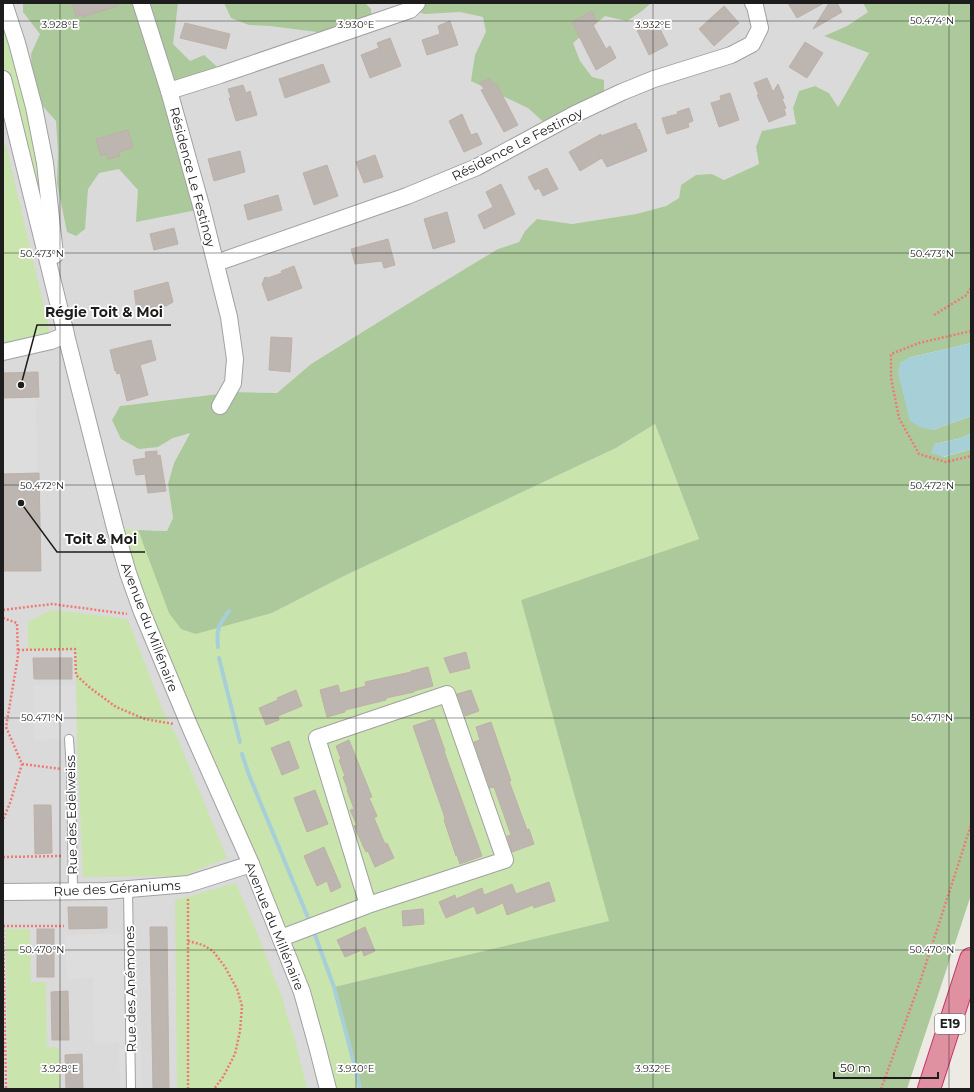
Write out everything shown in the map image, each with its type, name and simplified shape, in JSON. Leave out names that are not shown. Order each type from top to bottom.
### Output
[{"type":"highway","name":"E19","points":[[930,1089],[971,959]]},
{"type":"street","points":[[3,352],[51,341],[66,335],[53,239],[45,164],[34,107],[17,43],[4,3]]},
{"type":"street","name":"Résidence Le Festinoy","points":[[141,3],[169,91],[202,209],[229,317],[235,359],[233,383],[220,406]]},
{"type":"street","name":"Résidence Le Festinoy","points":[[169,91],[410,10],[417,3]]},
{"type":"street","name":"Résidence Le Festinoy","points":[[216,263],[407,196],[477,167],[575,114],[622,92],[654,79],[731,55],[752,44],[760,28],[753,3]]},
{"type":"street","name":"Avenue du Millénaire","points":[[3,80],[114,528],[142,612],[190,728],[251,864],[302,992],[328,1089]]},
{"type":"street","points":[[281,938],[368,905],[505,860],[447,694],[317,738],[368,905]]},
{"type":"street","name":"Rue des Géraniums","points":[[3,892],[106,891],[188,884],[251,864]]},
{"type":"lane","name":"Rue des Edelweiss","points":[[69,739],[73,891]]},
{"type":"lane","name":"Rue des Anémones","points":[[128,889],[131,1089]]},
{"type":"path","points":[[934,315],[965,296],[971,288]]},
{"type":"path","points":[[971,332],[919,343],[891,354],[891,378],[900,418],[919,454],[946,462],[971,456]]},
{"type":"path","points":[[3,610],[52,604],[125,615],[142,612]]},
{"type":"path","points":[[3,618],[17,623],[18,656],[6,728],[22,764],[3,820]]},
{"type":"path","points":[[18,650],[74,649],[76,675],[116,708],[145,719],[190,728]]},
{"type":"path","points":[[22,764],[71,770]]},
{"type":"path","points":[[881,1089],[920,982],[971,825]]},
{"type":"path","points":[[3,857],[73,855]]},
{"type":"path","points":[[188,884],[188,1089]]},
{"type":"path","points":[[6,1089],[3,926],[64,926]]},
{"type":"path","points":[[188,941],[203,945],[213,951],[225,967],[237,989],[242,1006],[240,1032],[235,1054],[223,1077],[214,1089]]},
{"type":"shaded area","points":[[4,3],[863,3],[868,12],[847,26],[824,36],[869,53],[838,107],[829,93],[815,86],[799,91],[793,108],[796,124],[756,147],[759,164],[724,180],[712,174],[681,185],[679,198],[666,206],[636,214],[572,224],[537,220],[525,231],[519,242],[498,249],[311,364],[277,393],[235,392],[120,406],[112,420],[158,447],[173,438],[190,432],[174,463],[168,484],[173,518],[167,531],[115,528],[251,864],[328,1089],[3,1089]]},
{"type":"shaded area","points":[[3,398],[36,398],[37,474],[3,475]]},
{"type":"shaded area","points":[[34,685],[76,685],[77,739],[34,740]]},
{"type":"shaded area","points":[[137,933],[142,1089],[120,1089],[119,1043],[94,1043],[93,978],[67,979],[65,935]]},
{"type":"green space","points":[[3,3],[17,43],[53,239],[3,80]]},
{"type":"green space","points":[[23,3],[178,3],[173,44],[190,61],[204,55],[225,74],[169,91],[202,209],[136,222],[138,190],[119,169],[99,173],[88,189],[85,229],[76,236],[67,232],[57,183],[58,152],[56,121],[40,103],[32,77],[31,54],[40,34],[23,12]]},
{"type":"green space","points":[[224,3],[366,3],[371,9],[372,23],[345,32],[317,32],[249,25],[231,18]]},
{"type":"green space","points":[[417,3],[651,3],[627,21],[605,16],[573,43],[580,61],[592,77],[604,80],[604,100],[549,127],[528,108],[471,81],[475,55],[486,32],[483,17],[460,12],[425,14],[410,10]]},
{"type":"green space","points":[[863,3],[971,3],[971,343],[908,358],[933,430],[971,416],[971,433],[962,438],[934,444],[944,457],[971,449],[971,895],[907,1089],[360,1089],[334,987],[609,921],[521,600],[699,539],[655,424],[616,448],[342,577],[272,613],[196,634],[181,629],[169,613],[138,530],[167,531],[173,518],[168,484],[174,463],[190,433],[173,438],[158,447],[139,449],[121,439],[112,420],[120,406],[235,392],[277,393],[311,364],[498,249],[519,242],[525,231],[537,219],[572,224],[636,214],[666,206],[679,198],[681,185],[696,175],[712,174],[724,180],[759,164],[756,147],[762,131],[796,124],[793,108],[799,91],[815,86],[829,93],[838,107],[869,53],[824,36],[847,26],[868,12]]},
{"type":"green space","points":[[3,145],[6,145],[51,341],[3,352]]},
{"type":"green space","points":[[655,424],[699,539],[521,600],[610,921],[334,987],[360,1089],[328,1089],[317,1046],[115,528],[138,530],[142,541],[196,634],[272,613],[342,577],[616,448]]},
{"type":"green space","points":[[51,610],[128,620],[163,711],[177,737],[227,858],[183,876],[83,877],[75,650],[28,650],[28,622]]},
{"type":"green space","points":[[236,883],[283,1000],[296,1043],[307,1089],[177,1089],[175,900]]},
{"type":"green space","points":[[6,929],[30,929],[31,982],[46,982],[47,1047],[59,1048],[60,1089],[8,1089]]},
{"type":"water","points":[[971,343],[971,416],[933,430],[919,427],[910,421],[898,373],[900,363],[908,358]]},
{"type":"water","points":[[971,433],[971,449],[943,457],[931,453],[934,444],[962,438]]},
{"type":"building","points":[[72,3],[117,3],[118,6],[82,17],[81,15],[76,17]]},
{"type":"building","points":[[788,3],[824,3],[797,18]]},
{"type":"building","points":[[829,3],[837,3],[842,12],[813,29]]},
{"type":"building","points":[[724,6],[739,23],[714,46],[699,29]]},
{"type":"building","points":[[592,11],[597,22],[593,25],[606,49],[610,46],[616,58],[596,70],[572,22]]},
{"type":"building","points":[[450,21],[458,45],[427,55],[422,40],[440,34],[438,26]]},
{"type":"building","points":[[656,21],[668,45],[649,55],[637,30]]},
{"type":"building","points":[[185,23],[230,34],[226,49],[180,38]]},
{"type":"building","points":[[390,38],[401,66],[370,78],[361,55],[379,48],[377,43]]},
{"type":"building","points":[[805,42],[823,53],[807,78],[789,67]]},
{"type":"building","points":[[323,64],[330,82],[285,98],[279,79]]},
{"type":"building","points":[[490,78],[493,84],[496,83],[518,125],[504,132],[481,90],[484,89],[480,83]]},
{"type":"building","points":[[767,78],[773,92],[778,84],[784,98],[782,99],[786,108],[784,109],[786,115],[769,122],[757,95],[759,95],[754,83]]},
{"type":"building","points":[[243,85],[246,93],[250,91],[257,115],[236,121],[229,98],[231,98],[228,89]]},
{"type":"building","points":[[730,93],[739,120],[719,127],[711,103],[721,100],[720,96]]},
{"type":"building","points":[[689,108],[693,121],[688,123],[689,127],[667,134],[662,118],[678,114],[677,112]]},
{"type":"building","points":[[462,114],[471,135],[477,133],[482,144],[464,152],[449,121]]},
{"type":"building","points":[[636,123],[647,151],[607,167],[602,158],[580,171],[569,152],[601,134],[601,136]]},
{"type":"building","points":[[128,130],[133,147],[119,152],[120,156],[108,159],[107,154],[101,156],[96,139]]},
{"type":"building","points":[[240,151],[245,172],[214,181],[208,159]]},
{"type":"building","points":[[375,155],[383,177],[364,183],[356,162]]},
{"type":"building","points":[[327,165],[338,196],[314,205],[303,173]]},
{"type":"building","points":[[547,168],[558,189],[543,196],[539,188],[535,190],[528,177]]},
{"type":"building","points":[[501,184],[515,214],[484,229],[478,215],[493,207],[486,192]]},
{"type":"building","points":[[278,195],[282,210],[248,220],[244,205]]},
{"type":"building","points":[[447,212],[455,242],[433,249],[424,219]]},
{"type":"building","points":[[174,228],[178,244],[154,250],[150,234]]},
{"type":"building","points":[[388,239],[395,265],[384,268],[382,261],[355,264],[351,249]]},
{"type":"building","points":[[294,266],[302,288],[268,301],[262,284],[265,277],[268,278],[282,273],[281,271]]},
{"type":"building","points":[[168,282],[173,302],[166,306],[157,306],[137,311],[134,291]]},
{"type":"building","points":[[271,337],[292,338],[290,372],[269,370]]},
{"type":"building","points":[[151,340],[156,360],[140,365],[148,395],[127,401],[120,373],[117,374],[115,371],[110,350]]},
{"type":"building","points":[[38,372],[39,397],[3,398],[3,373]]},
{"type":"building","points":[[157,451],[157,456],[160,455],[166,491],[148,493],[145,474],[136,475],[133,460],[146,458],[145,452]]},
{"type":"building","points":[[39,473],[41,571],[3,571],[3,474]]},
{"type":"building","points":[[466,652],[470,668],[450,673],[444,658]]},
{"type":"building","points":[[33,658],[72,658],[72,679],[34,679]]},
{"type":"building","points":[[428,667],[433,686],[386,698],[386,700],[345,710],[345,712],[327,717],[320,690],[338,685],[340,693],[366,686],[365,682]]},
{"type":"building","points":[[296,690],[302,706],[278,716],[279,720],[266,725],[259,708]]},
{"type":"building","points":[[471,690],[479,711],[465,716],[457,694]]},
{"type":"building","points":[[434,719],[482,856],[460,864],[457,855],[456,856],[444,820],[444,815],[413,726]]},
{"type":"building","points":[[491,722],[511,781],[509,781],[527,830],[529,829],[534,844],[512,852],[507,836],[511,835],[494,787],[490,788],[474,742],[480,740],[476,727]]},
{"type":"building","points":[[349,740],[372,797],[369,798],[377,816],[374,818],[385,844],[387,843],[394,858],[375,867],[354,826],[357,825],[350,810],[354,809],[343,777],[345,776],[336,746]]},
{"type":"building","points":[[289,741],[299,768],[282,775],[271,748]]},
{"type":"building","points":[[315,790],[328,824],[307,832],[294,798]]},
{"type":"building","points":[[34,805],[51,805],[52,853],[35,854]]},
{"type":"building","points":[[324,847],[341,887],[331,892],[327,881],[317,886],[304,856]]},
{"type":"building","points":[[549,882],[555,901],[534,908],[533,905],[507,915],[503,903],[477,914],[474,906],[446,918],[439,902],[455,895],[456,899],[482,888],[484,895],[512,884],[516,894]]},
{"type":"building","points":[[68,907],[107,907],[107,928],[69,929]]},
{"type":"building","points":[[423,909],[424,924],[403,926],[402,911]]},
{"type":"building","points":[[150,927],[167,927],[169,1089],[153,1089]]},
{"type":"building","points":[[365,927],[375,951],[364,956],[362,950],[345,957],[337,940]]},
{"type":"building","points":[[37,929],[54,929],[54,977],[37,977]]},
{"type":"building","points":[[68,991],[69,1040],[52,1040],[51,992]]},
{"type":"building","points":[[82,1054],[83,1089],[66,1089],[65,1055]]},
{"type":"waterway","points":[[218,647],[217,636],[219,628],[229,611]]},
{"type":"waterway","points":[[219,658],[240,742]]},
{"type":"waterway","points":[[242,754],[249,775],[309,920]]},
{"type":"waterway","points":[[315,935],[334,987],[360,1089]]},
{"type":"place","name":"Régie Toit & Moi","points":[[21,385]]},
{"type":"place","name":"Toit & Moi","points":[[21,503]]}]
